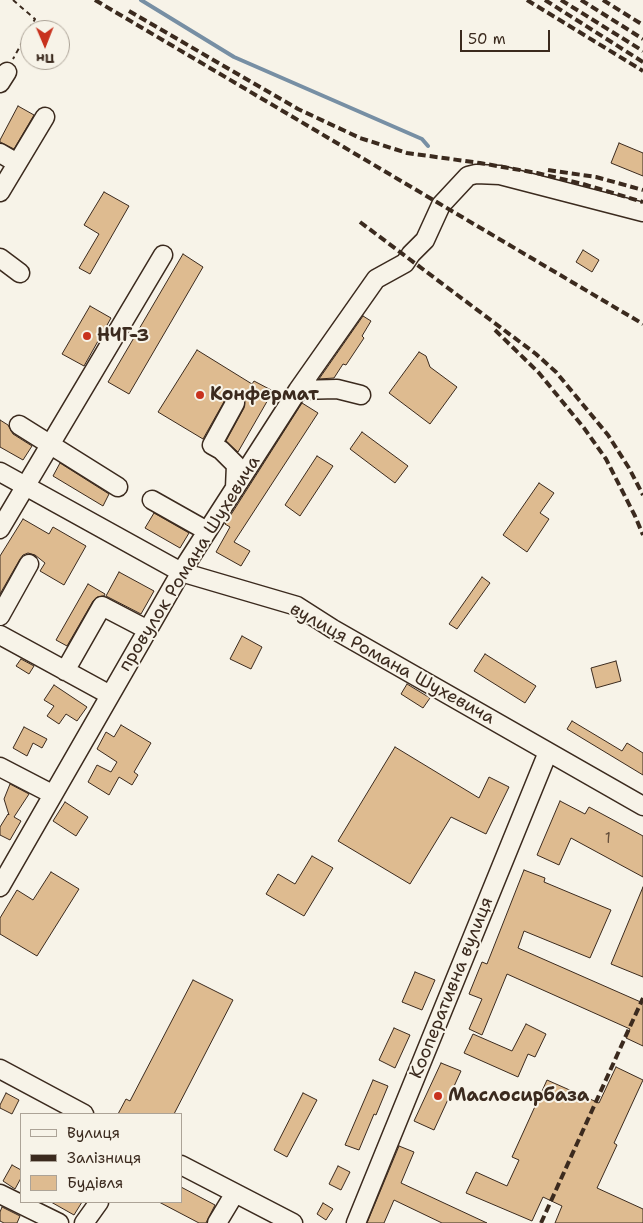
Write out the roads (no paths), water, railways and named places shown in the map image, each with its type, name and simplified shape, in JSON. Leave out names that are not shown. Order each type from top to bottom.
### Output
[{"type":"street","points":[[0,192],[45,117]]},
{"type":"street","points":[[0,153],[18,163]]},
{"type":"street","name":"провулок Романа Шухевича","points":[[0,887],[181,572],[298,390],[376,279],[405,263],[425,240],[441,205],[468,176],[500,174],[643,212]]},
{"type":"street","points":[[0,527],[163,255]]},
{"type":"street","points":[[0,258],[20,273]]},
{"type":"street","points":[[298,390],[337,389],[361,395]]},
{"type":"street","points":[[235,403],[212,445],[221,450],[236,465],[235,489]]},
{"type":"street","points":[[19,425],[118,487]]},
{"type":"street","name":"вулиця Романа Шухевича","points":[[0,472],[181,572],[297,606],[333,629],[643,806]]},
{"type":"street","points":[[152,500],[207,531]]},
{"type":"street","points":[[0,616],[29,564]]},
{"type":"street","points":[[65,671],[102,606],[148,630]]},
{"type":"street","points":[[0,635],[110,695]]},
{"type":"street","name":"Кооперативна вулиця","points":[[356,1223],[548,752]]},
{"type":"street","points":[[0,767],[52,794]]},
{"type":"street","points":[[0,1069],[82,1113]]},
{"type":"street","points":[[182,1166],[292,1223]]},
{"type":"street","points":[[218,1223],[235,1193]]},
{"type":"street","points":[[0,1194],[59,1223]]},
{"type":"street","points":[[84,1223],[98,1203]]},
{"type":"waterway","points":[[141,0],[234,57],[422,139],[428,146]]},
{"type":"railway","points":[[95,0],[643,324]]},
{"type":"railway","points":[[527,0],[643,71]]},
{"type":"railway","points":[[545,0],[643,62]]},
{"type":"railway","points":[[561,0],[643,51]]},
{"type":"railway","points":[[581,0],[643,39]]},
{"type":"railway","points":[[603,0],[643,25]]},
{"type":"railway","points":[[129,11],[298,109],[360,138],[407,153],[537,173],[583,184],[643,202]]},
{"type":"railway","points":[[548,170],[596,177],[643,190]]},
{"type":"railway","points":[[360,222],[536,354],[556,372],[608,435],[629,468],[643,495]]},
{"type":"railway","points":[[495,330],[539,373],[584,428],[606,459],[643,535]]},
{"type":"railway","points":[[541,1223],[643,998]]},
{"type":"place","name":"НЧГ-3","points":[[87,336]]},
{"type":"place","name":"Конфермат","points":[[200,395]]},
{"type":"place","name":"Маслосирбаза","points":[[438,1096]]}]
